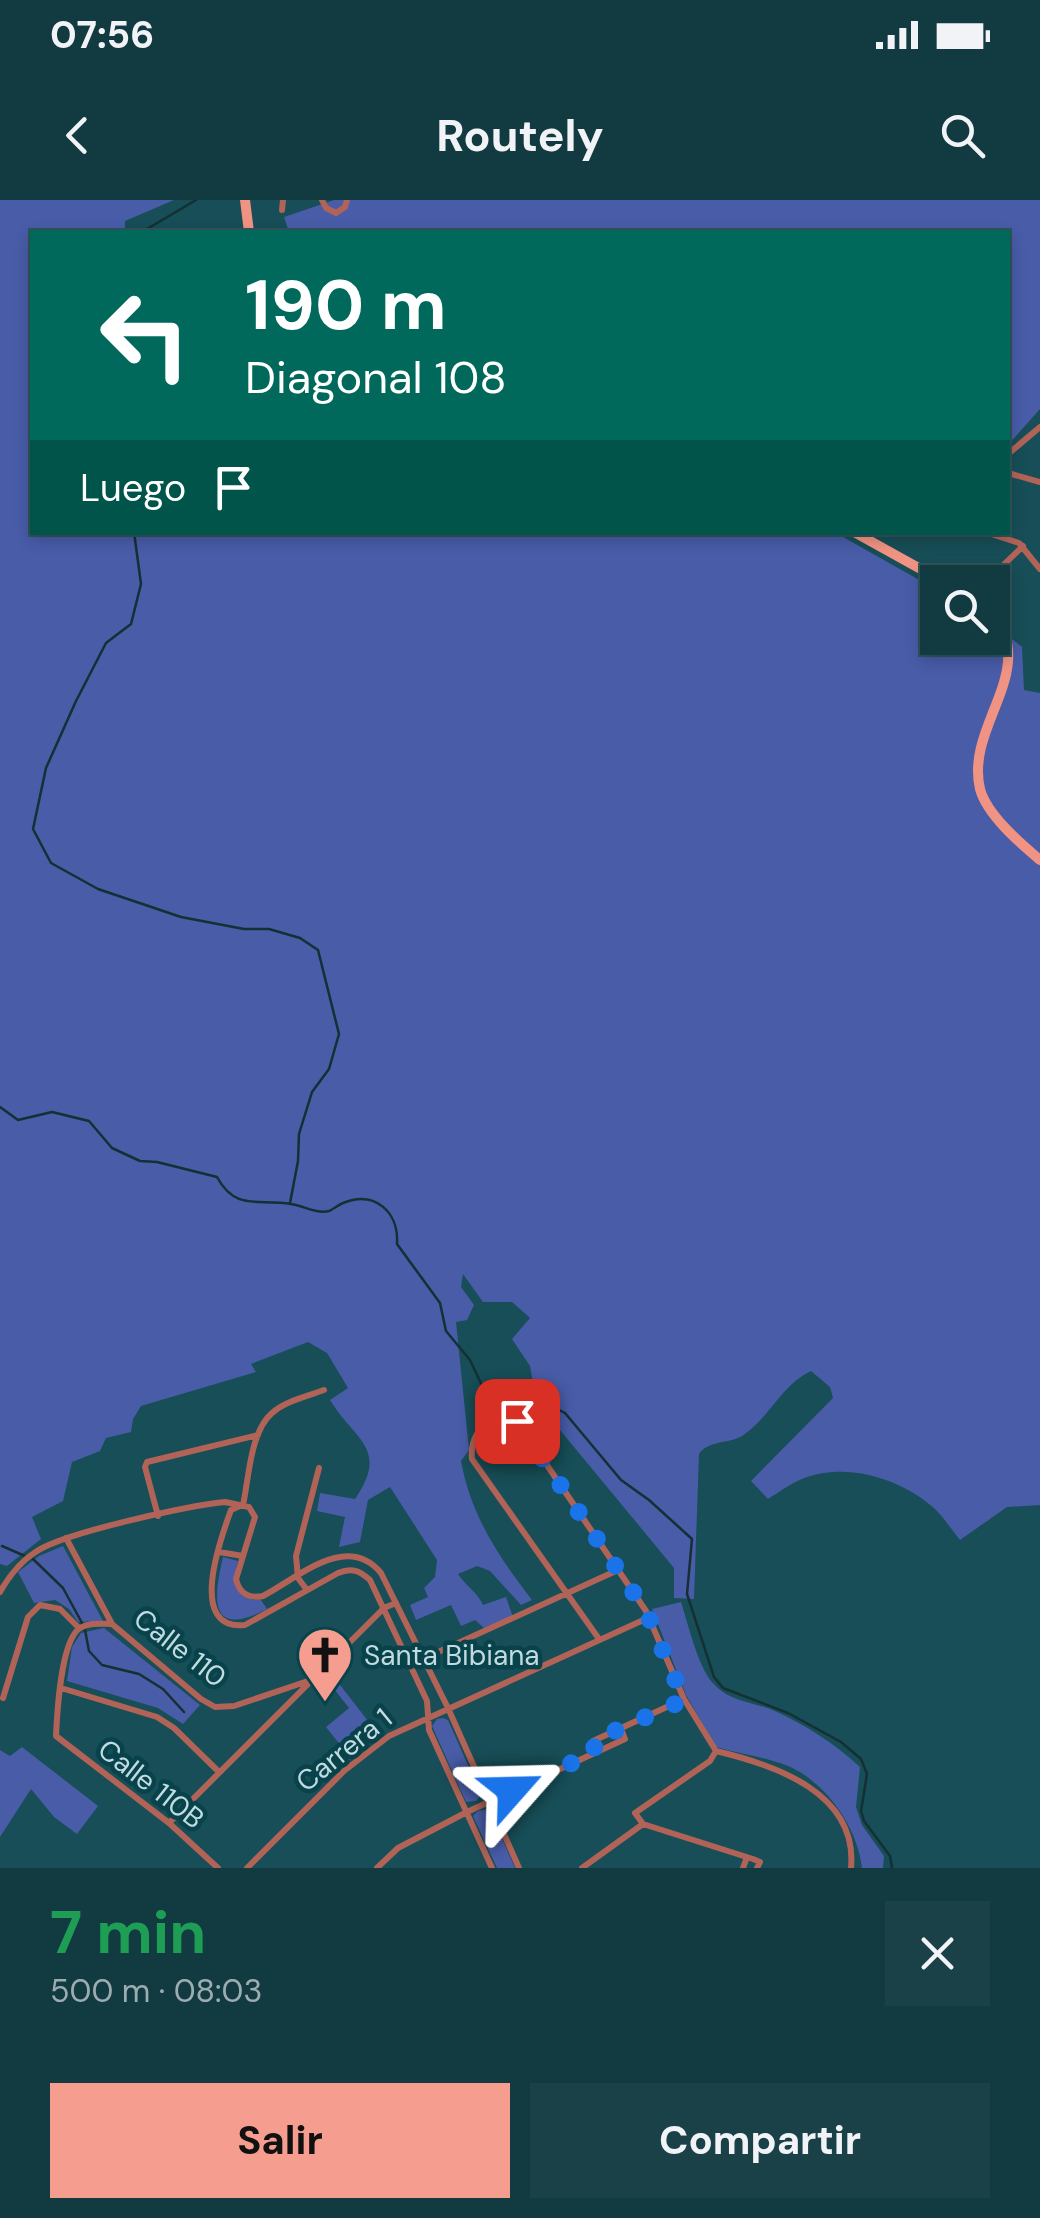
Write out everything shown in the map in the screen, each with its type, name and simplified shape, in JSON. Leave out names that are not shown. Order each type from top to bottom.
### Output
[{"type":"main road","points":[[245,200],[248,230]]},
{"type":"main road","points":[[859,535],[920,569]]},
{"type":"main road","points":[[1010,622],[1016,626]]},
{"type":"main road","points":[[998,735],[983,760],[979,780],[988,805],[1040,860]]},
{"type":"street","points":[[282,210],[283,200]]},
{"type":"street","points":[[322,200],[326,208],[336,212],[345,208],[348,200]]},
{"type":"street","points":[[1010,452],[1040,427]]},
{"type":"street","points":[[1010,474],[1040,482]]},
{"type":"street","points":[[996,535],[1023,546],[1040,569]]},
{"type":"street","points":[[1003,565],[1023,546]]},
{"type":"street","points":[[243,1505],[258,1435],[265,1420],[280,1407],[324,1390]]},
{"type":"street","points":[[600,1639],[472,1460],[473,1444],[484,1422],[495,1416],[517,1421],[650,1617],[684,1700],[716,1751],[790,1777],[824,1796],[845,1824],[851,1868]]},
{"type":"street","points":[[158,1516],[146,1464],[150,1460],[258,1435]]},
{"type":"street","points":[[307,1590],[298,1578],[296,1556],[319,1468]]},
{"type":"street","points":[[0,1592],[9,1577],[36,1552],[66,1538],[218,1502],[249,1507],[254,1517],[236,1579],[240,1589],[250,1596],[263,1596],[333,1556],[360,1556],[372,1562],[448,1708],[519,1868]]},
{"type":"street","points":[[243,1505],[231,1510],[219,1552],[211,1605],[215,1614],[228,1624],[246,1625],[338,1573],[355,1570],[370,1580],[428,1701],[429,1730],[492,1868]]},
{"type":"street","name":"Calle 110","points":[[66,1538],[112,1624],[200,1699],[215,1707],[234,1706],[314,1679]]},
{"type":"street","points":[[219,1552],[242,1556]]},
{"type":"street","points":[[423,1658],[618,1570]]},
{"type":"street","points":[[263,1596],[271,1610]]},
{"type":"street","points":[[169,1823],[384,1608],[396,1603]]},
{"type":"street","points":[[3,1698],[33,1610],[40,1605],[60,1609],[79,1628]]},
{"type":"street","name":"Carrera 1","points":[[247,1868],[365,1754],[389,1736],[650,1617]]},
{"type":"street","points":[[112,1624],[92,1623],[72,1636],[60,1688],[157,1718],[174,1728],[219,1772]]},
{"type":"street","name":"Calle 110B","points":[[60,1688],[56,1736],[169,1823],[218,1868]]},
{"type":"street","points":[[377,1868],[398,1848],[490,1800],[625,1739],[620,1729],[684,1700]]},
{"type":"street","points":[[716,1751],[710,1761],[635,1813],[642,1824],[747,1857],[758,1865]]},
{"type":"street","points":[[582,1868],[642,1824]]},
{"type":"street","points":[[743,1868],[747,1857]]},
{"type":"shaded area","points":[[0,200],[174,200],[125,221],[125,230],[30,230],[30,535],[840,535],[920,580],[920,655],[1010,655],[1010,637],[1022,647],[1024,690],[1040,693],[1040,1505],[1007,1507],[960,1540],[921,1498],[889,1481],[854,1472],[819,1474],[768,1499],[751,1481],[833,1398],[830,1387],[811,1371],[791,1385],[742,1436],[708,1446],[699,1454],[694,1599],[674,1598],[674,1568],[536,1401],[530,1366],[512,1339],[530,1318],[512,1302],[483,1302],[463,1274],[461,1287],[474,1305],[467,1320],[456,1322],[469,1450],[461,1461],[472,1500],[488,1535],[532,1600],[521,1605],[490,1571],[477,1566],[458,1574],[483,1605],[506,1597],[513,1617],[484,1628],[475,1620],[461,1626],[451,1605],[416,1620],[410,1605],[428,1597],[424,1588],[435,1577],[437,1560],[390,1487],[368,1500],[360,1542],[339,1547],[345,1517],[317,1511],[320,1493],[355,1499],[365,1482],[369,1456],[365,1445],[330,1400],[348,1388],[327,1353],[308,1342],[251,1364],[256,1372],[141,1406],[131,1432],[106,1438],[100,1451],[72,1462],[63,1501],[32,1517],[41,1539],[7,1566],[0,1564]]},
{"type":"shaded area","points":[[334,200],[1040,200],[1040,409],[1010,443],[1010,230],[288,230],[284,217]]},
{"type":"shaded area","points":[[63,1546],[103,1621],[78,1622],[69,1609],[55,1600],[34,1603],[18,1572],[39,1556]]},
{"type":"shaded area","points":[[223,1557],[238,1561],[235,1576],[240,1593],[261,1600],[267,1609],[234,1620],[225,1617],[217,1600]]},
{"type":"shaded area","points":[[681,1602],[702,1666],[719,1689],[798,1722],[860,1767],[856,1807],[862,1825],[884,1856],[883,1868],[862,1868],[855,1840],[842,1814],[812,1780],[781,1763],[716,1747],[686,1695],[652,1609]]},
{"type":"shaded area","points":[[104,1628],[200,1705],[183,1724],[158,1708],[67,1681],[72,1647],[81,1633]]},
{"type":"shaded area","points":[[333,1676],[379,1735],[329,1777],[319,1764],[341,1746],[326,1727],[349,1708],[327,1680]]},
{"type":"shaded area","points":[[443,1718],[448,1720],[481,1795],[476,1801],[466,1802],[432,1726]]},
{"type":"shaded area","points":[[22,1747],[98,1806],[77,1834],[54,1817],[31,1789],[0,1837],[0,1750],[10,1756]]},
{"type":"shaded area","points":[[489,1809],[515,1868],[497,1868],[473,1816]]},
{"type":"waterway","points":[[145,230],[196,200]]},
{"type":"waterway","points":[[134,535],[141,584],[131,624],[106,643],[76,701],[46,768],[33,829],[51,863],[98,889],[181,917],[244,929],[269,929],[300,938],[318,950],[339,1034],[329,1069],[312,1092],[299,1134],[290,1203]]},
{"type":"waterway","points":[[0,1107],[18,1120],[52,1112],[89,1121],[112,1148],[140,1161],[217,1177],[224,1188],[240,1199],[319,1211],[365,1199],[383,1207],[394,1222],[397,1244],[440,1303],[446,1331],[470,1360],[486,1394],[521,1391],[565,1413],[621,1480],[692,1539],[687,1594],[714,1677],[723,1688],[788,1713],[841,1742],[861,1759],[867,1774],[861,1811],[890,1856],[892,1868]]},
{"type":"waterway","points":[[2,1546],[25,1556]]},
{"type":"waterway","points":[[33,1559],[63,1588],[82,1623]]},
{"type":"waterway","points":[[85,1630],[89,1651],[102,1665],[139,1674],[163,1689],[184,1712]]},
{"type":"place","name":"Santa Bibiana","points":[[325,1704]]},
{"type":"route","points":[[512,1790],[596,1752],[592,1741],[684,1700],[646,1611],[517,1421]]}]
